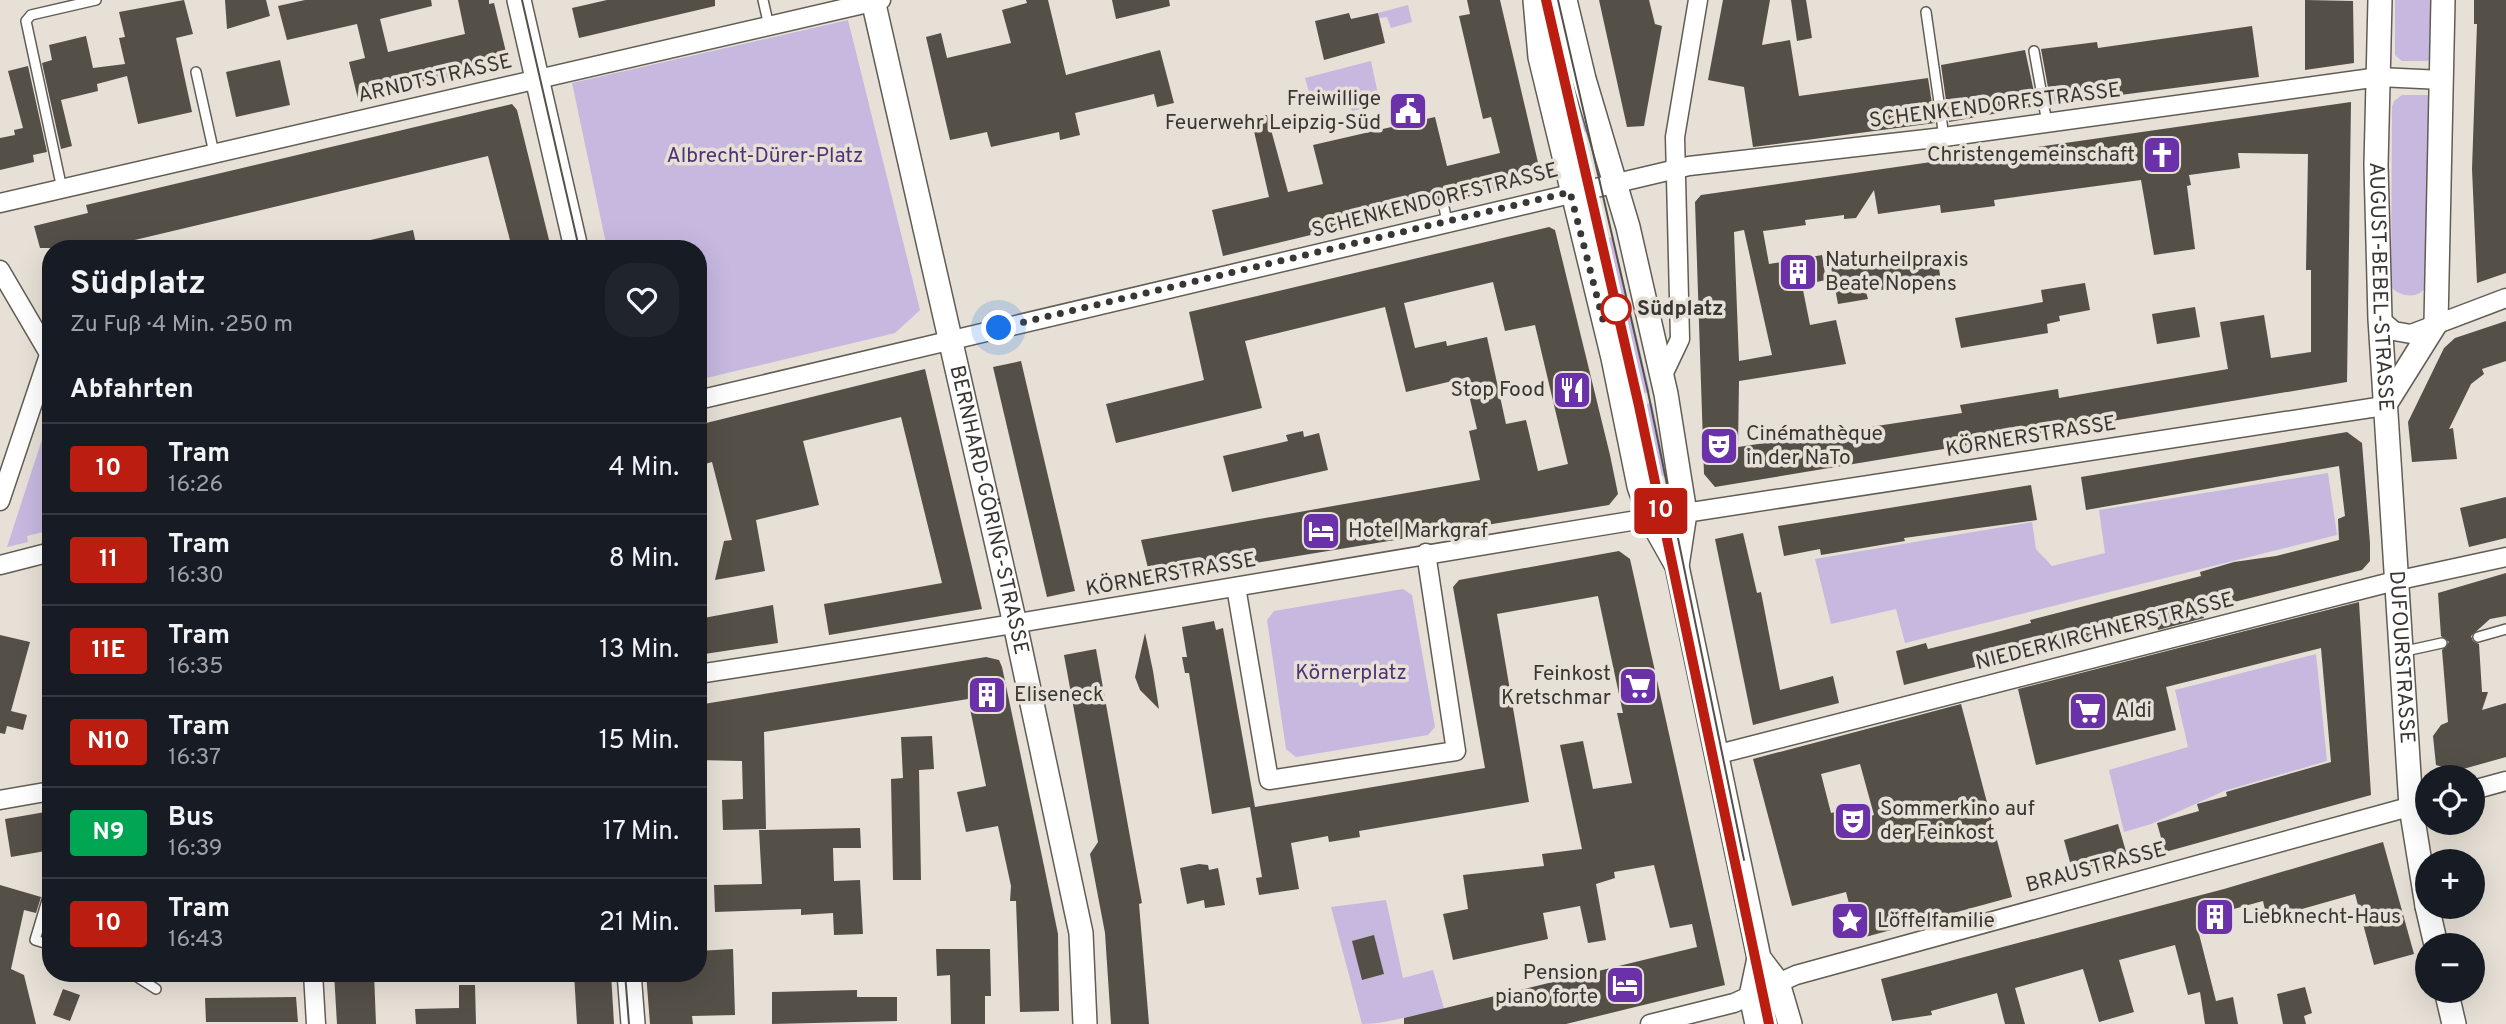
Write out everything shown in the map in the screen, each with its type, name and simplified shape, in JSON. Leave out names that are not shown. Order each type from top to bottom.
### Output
[{"type":"main road","points":[[519,0],[574,240]]},
{"type":"main road","points":[[1535,0],[1539,57],[1570,192],[1613,358],[1639,486],[1650,518],[1677,566],[1759,958],[1751,996],[1757,1024]]},
{"type":"main road","points":[[1565,0],[1628,227],[1689,512],[1677,566]]},
{"type":"main road","name":"AUGUST-BEBEL-STRASSE","points":[[2380,0],[2376,177],[2384,406]]},
{"type":"main road","points":[[2436,323],[2443,0]]},
{"type":"main road","name":"BERNHARD-GÖRING-STRASSE","points":[[876,1],[1081,933],[1085,1024]]},
{"type":"main road","name":"AUGUST-BEBEL-STRASSE","points":[[2384,406],[2436,323]]},
{"type":"main road","name":"DUFOURSTRASSE","points":[[2384,406],[2399,652],[2415,774]]},
{"type":"main road","points":[[1759,958],[1778,983],[1790,1024]]},
{"type":"main road","points":[[630,982],[633,1024]]},
{"type":"main road","points":[[2449,1003],[2454,1024]]},
{"type":"street","points":[[1662,377],[1679,339],[1675,137],[1698,0]]},
{"type":"street","name":"ARNDTSTRASSE","points":[[0,203],[876,1]]},
{"type":"street","name":"SCHENKENDORFSTRASSE","points":[[707,398],[1676,168],[1944,137],[2379,77],[2442,80]]},
{"type":"street","points":[[0,270],[42,342]]},
{"type":"street","points":[[2379,319],[2394,331],[2411,334],[2506,298]]},
{"type":"street","points":[[0,501],[42,379]]},
{"type":"street","name":"KÖRNERSTRASSE","points":[[1689,512],[2384,406]]},
{"type":"street","name":"KÖRNERSTRASSE","points":[[707,673],[1650,518]]},
{"type":"street","points":[[1236,587],[1269,780],[1456,751],[1426,553]]},
{"type":"street","points":[[0,565],[42,554]]},
{"type":"street","name":"NIEDERKIRCHNERSTRASSE","points":[[1715,755],[2395,581],[2506,557]]},
{"type":"street","points":[[2485,787],[2506,781]]},
{"type":"street","points":[[0,800],[42,793]]},
{"type":"street","name":"BRAUSTRASSE","points":[[1650,1024],[1734,1003],[1796,975],[2415,805]]},
{"type":"street","points":[[314,982],[316,1024]]},
{"type":"lane","points":[[62,188],[26,21],[32,15],[96,0]]},
{"type":"lane","points":[[763,0],[769,26]]},
{"type":"lane","points":[[1926,12],[1944,137]]},
{"type":"lane","points":[[2034,51],[2048,123]]},
{"type":"lane","points":[[196,72],[214,153]]},
{"type":"lane","points":[[1443,203],[1447,222]]},
{"type":"lane","points":[[2478,637],[2506,629]]},
{"type":"lane","points":[[2399,652],[2442,643]]},
{"type":"lane","points":[[42,915],[34,940],[42,942]]},
{"type":"lane","points":[[145,982],[156,989]]},
{"type":"green space","points":[[1543,0],[1560,0],[1590,131],[1574,135]]},
{"type":"green space","points":[[2395,0],[2437,0],[2430,59],[2427,61],[2402,61],[2395,55]]},
{"type":"green space","points":[[1408,5],[1412,22],[1391,28],[1387,17],[1379,18],[1378,13]]},
{"type":"green space","name":"Albrecht-Dürer-Platz","points":[[848,20],[920,310],[895,333],[707,378],[707,240],[605,240],[572,83]]},
{"type":"green space","points":[[1371,61],[1380,104],[1352,111],[1343,95],[1311,99],[1305,78]]},
{"type":"green space","points":[[2402,95],[2429,95],[2433,98],[2427,286],[2410,296],[2391,287],[2392,107],[2394,101]]},
{"type":"green space","points":[[1613,237],[1650,392],[1634,395],[1598,240]]},
{"type":"green space","points":[[1652,403],[1667,475],[1652,478],[1637,406]]},
{"type":"green space","points":[[42,440],[42,532],[27,536],[28,542],[7,547]]},
{"type":"green space","points":[[2328,473],[2337,535],[1905,643],[1896,609],[1831,624],[1815,559],[2032,522],[2036,549],[2052,566],[2105,553],[2099,510]]},
{"type":"green space","name":"Körnerplatz","points":[[1403,589],[1412,595],[1435,727],[1428,735],[1296,757],[1286,749],[1267,620],[1274,611]]},
{"type":"green space","points":[[2316,654],[2327,761],[2224,791],[2151,824],[2124,832],[2109,770],[2188,747],[2175,690]]},
{"type":"green space","points":[[1386,900],[1403,978],[1433,970],[1445,1012],[1362,1024],[1331,907]]},
{"type":"building","points":[[184,0],[193,34],[176,38],[192,112],[138,124],[127,76],[97,84],[98,91],[61,100],[72,146],[61,149],[42,63],[52,60],[49,45],[86,36],[93,68],[125,64],[119,38],[125,37],[119,12]]},
{"type":"building","points":[[225,0],[266,0],[270,16],[227,29]]},
{"type":"building","points":[[305,0],[431,0],[432,6],[380,19],[388,52],[465,34],[458,0],[489,0],[489,4],[494,3],[506,52],[501,66],[358,99],[349,62],[365,58],[357,24],[287,40],[278,6]]},
{"type":"building","points":[[607,0],[715,0],[715,6],[579,38],[572,8]]},
{"type":"building","points":[[1026,0],[1048,0],[1066,75],[1160,50],[1174,103],[1157,107],[1154,94],[1075,113],[1080,135],[1060,140],[1059,132],[991,147],[987,132],[950,140],[926,37],[941,33],[947,58],[1011,43],[1002,10],[1027,3]]},
{"type":"building","points":[[1112,0],[1169,0],[1170,6],[1116,19]]},
{"type":"building","points":[[1467,0],[1500,0],[1540,171],[1538,180],[1450,201],[1441,196],[1436,205],[1223,256],[1212,210],[1269,197],[1251,118],[1267,115],[1288,192],[1323,184],[1313,145],[1435,117],[1447,166],[1500,153],[1491,117],[1483,119],[1459,16],[1470,14]]},
{"type":"building","points":[[1599,0],[1649,0],[1655,24],[1662,26],[1644,126],[1627,127]]},
{"type":"building","points":[[1723,0],[1770,0],[1762,45],[1790,40],[1799,96],[1928,78],[1935,123],[1753,147],[1744,87],[1708,80]]},
{"type":"building","points":[[1791,0],[1806,0],[1812,38],[1797,41]]},
{"type":"building","points":[[2305,0],[2353,1],[2354,63],[2305,70]]},
{"type":"building","points":[[2474,0],[2506,0],[2506,273],[2477,283],[2472,169],[2477,24],[2474,24]]},
{"type":"building","points":[[1349,13],[1351,19],[1378,13],[1385,43],[1324,60],[1315,21]]},
{"type":"building","points":[[2252,26],[2259,77],[2051,104],[2041,49],[2097,42],[2098,48]]},
{"type":"building","points":[[2025,50],[2037,106],[1949,122],[1941,65]]},
{"type":"building","points":[[280,60],[290,105],[236,117],[226,72]]},
{"type":"building","points":[[28,66],[47,152],[33,155],[34,162],[0,170],[0,138],[15,135],[14,130],[23,128],[8,71]]},
{"type":"building","points":[[2351,102],[2347,382],[1715,487],[1704,474],[1695,202],[1701,195]],"holes":[[[2238,153],[2308,154],[2306,270],[2311,270],[2311,352],[2271,358],[2264,315],[2220,322],[2228,369],[2059,398],[2058,389],[1960,405],[1962,413],[1738,447],[1739,381],[1846,364],[1836,320],[1810,325],[1802,285],[1826,280],[1822,255],[1769,264],[1763,231],[1806,225],[1805,220],[1844,215],[1844,219],[1856,218],[1874,190],[1878,214],[1940,205],[1941,213],[1995,206],[1994,200],[2141,180],[2154,255],[2195,249],[2187,186],[2191,185],[2189,175],[2240,168]],[[1744,230],[1772,355],[1739,361],[1734,232]]]},
{"type":"building","points":[[512,104],[517,110],[549,240],[510,240],[488,156],[135,240],[42,240],[40,248],[34,226],[88,213],[86,205]]},
{"type":"building","points":[[1549,227],[1555,230],[1618,494],[1609,505],[1151,580],[1141,540],[1480,480],[1469,431],[1477,429],[1465,378],[1406,392],[1385,307],[1245,341],[1262,408],[1116,443],[1106,404],[1204,380],[1189,312]],"holes":[[[1493,282],[1505,331],[1535,325],[1568,464],[1538,471],[1526,420],[1506,424],[1487,337],[1447,346],[1446,341],[1415,348],[1404,303]]]},
{"type":"building","points":[[413,230],[415,240],[370,240]]},
{"type":"building","points":[[1937,254],[1941,282],[1866,292],[1868,299],[1838,304],[1831,267]]},
{"type":"building","points":[[2085,283],[2090,310],[2059,316],[2060,321],[2047,324],[2048,333],[1961,348],[1955,318],[2043,302],[2041,290]]},
{"type":"building","points":[[2195,307],[2200,337],[2157,344],[2152,314]]},
{"type":"building","points":[[2506,321],[2506,361],[2482,369],[2484,374],[2471,384],[2449,429],[2453,428],[2457,459],[2412,462],[2408,422],[2444,348],[2455,338]]},
{"type":"building","points":[[1021,361],[1075,591],[1047,597],[993,367]]},
{"type":"building","points":[[925,369],[982,609],[829,635],[824,604],[942,583],[901,417],[803,441],[819,505],[756,520],[765,571],[715,580],[724,541],[732,540],[712,462],[707,463],[707,423]]},
{"type":"building","points":[[1303,431],[1304,437],[1319,433],[1328,470],[1232,492],[1223,456],[1288,441],[1286,435]]},
{"type":"building","points":[[2347,432],[2362,443],[2370,561],[2362,570],[2202,610],[2204,618],[2158,630],[2156,621],[1904,685],[1896,651],[1926,643],[1928,649],[1997,632],[2031,623],[2030,620],[2201,576],[2200,572],[2234,562],[2276,556],[2339,540],[2338,519],[2345,516],[2339,466],[2086,510],[2081,477]]},
{"type":"building","points":[[2031,485],[2037,520],[1904,538],[1905,541],[1821,555],[1820,549],[1784,556],[1778,526]]},
{"type":"building","points":[[2506,497],[2506,538],[2469,547],[2460,508]]},
{"type":"building","points":[[1743,533],[1757,593],[1761,592],[1780,690],[1833,676],[1839,703],[1753,725],[1715,539]]},
{"type":"building","points":[[1619,551],[1630,559],[1725,985],[1566,1024],[1404,1024],[1404,1018],[1697,947],[1692,924],[1670,928],[1654,865],[1614,872],[1615,878],[1596,884],[1606,940],[1588,943],[1580,906],[1543,913],[1548,939],[1453,960],[1443,914],[1468,909],[1463,875],[1544,866],[1542,854],[1582,849],[1560,745],[1583,741],[1593,789],[1632,783],[1617,713],[1623,713],[1598,596],[1497,614],[1529,802],[1359,831],[1360,837],[1329,842],[1328,836],[1291,843],[1299,889],[1259,895],[1256,878],[1262,877],[1250,807],[1212,814],[1189,673],[1185,673],[1182,657],[1187,657],[1182,627],[1214,621],[1216,630],[1223,628],[1255,807],[1485,768],[1453,587],[1459,580]]},
{"type":"building","points":[[2506,573],[2506,616],[2490,619],[2471,636],[2473,641],[2479,644],[2482,692],[2488,692],[2482,710],[2506,703],[2506,757],[2477,765],[2436,765],[2433,736],[2441,725],[2448,722],[2442,650],[2449,642],[2441,636],[2438,593]]},
{"type":"building","points":[[2359,602],[2371,795],[2165,852],[2157,823],[2199,811],[2197,804],[2227,796],[2226,792],[2331,762],[2321,648],[2166,687],[2176,730],[2036,765],[2018,689]]},
{"type":"building","points":[[773,605],[778,643],[707,654],[707,617]]},
{"type":"building","points":[[1145,633],[1159,709],[1140,690],[1135,677]]},
{"type":"building","points":[[0,635],[30,642],[11,711],[27,715],[23,730],[7,726],[5,734],[0,733]]},
{"type":"building","points":[[1096,649],[1142,903],[1139,904],[1149,1024],[1111,1024],[1105,933],[1090,854],[1098,842],[1064,655]]},
{"type":"building","points":[[986,657],[999,660],[1058,934],[1059,1011],[1020,1012],[1016,901],[1010,901],[1011,886],[998,826],[966,832],[957,792],[986,786],[968,699],[764,732],[766,829],[723,830],[722,800],[743,799],[742,761],[707,760],[707,704]]},
{"type":"building","points":[[1961,704],[2012,897],[1858,939],[1846,892],[1792,906],[1753,759]],"holes":[[[1860,764],[1874,815],[1842,823],[1839,811],[1831,813],[1821,774]]]},
{"type":"building","points":[[932,736],[934,769],[919,770],[921,880],[893,880],[891,779],[903,778],[901,737]]},
{"type":"building","points":[[42,813],[42,852],[11,857],[5,819]]},
{"type":"building","points":[[2118,824],[2129,862],[2074,877],[2064,840]]},
{"type":"building","points":[[860,828],[861,848],[833,848],[834,881],[860,880],[863,934],[834,935],[833,913],[801,915],[801,909],[715,912],[714,885],[762,884],[759,830]]},
{"type":"building","points":[[2383,842],[2414,954],[2374,965],[2355,894],[2267,919],[2263,901],[2230,910],[2233,925],[2199,934],[2216,1001],[2233,997],[2238,1024],[2205,1024],[2200,992],[2188,995],[2175,945],[2119,960],[2134,1012],[2099,1022],[2083,969],[2015,988],[2025,1024],[2005,1024],[1997,993],[1931,1011],[1932,1015],[1892,1021],[1881,979],[2224,889]]},
{"type":"building","points":[[1208,865],[1209,870],[1218,868],[1225,905],[1205,908],[1204,900],[1187,904],[1180,868]]},
{"type":"building","points":[[0,885],[41,897],[36,913],[24,910],[11,969],[24,975],[36,1024],[0,1024]]},
{"type":"building","points":[[1374,935],[1384,974],[1362,980],[1352,941]]},
{"type":"building","points":[[733,949],[735,1015],[692,1016],[693,1024],[650,1024],[647,982],[707,982],[707,950]]},
{"type":"building","points":[[936,949],[990,949],[991,996],[985,996],[985,1024],[951,1024],[950,975],[937,976]]},
{"type":"building","points":[[335,982],[374,982],[376,1024],[337,1024]]},
{"type":"building","points":[[575,982],[612,982],[614,1024],[577,1024]]},
{"type":"building","points":[[459,985],[475,985],[476,1024],[416,1024],[415,1009],[459,1008]]},
{"type":"building","points":[[2305,987],[2312,1013],[2304,1016],[2306,1024],[2283,1024],[2277,994]]},
{"type":"building","points":[[63,989],[80,995],[70,1021],[53,1015]]},
{"type":"building","points":[[857,990],[857,997],[897,997],[897,1021],[772,1024],[772,992]]},
{"type":"building","points":[[296,997],[298,1022],[206,1022],[205,998]]},
{"type":"tram line","points":[[522,0],[577,240]]},
{"type":"tram line","points":[[1546,0],[1638,401],[1769,1024]]},
{"type":"tram line","name":"10","points":[[1546,0],[1639,406],[1769,1024]]},
{"type":"tram line","points":[[1558,0],[1648,392],[1744,860]]},
{"type":"tram line","points":[[626,982],[629,1024]]},
{"type":"place","name":"Freiwillige Feuerwehr Leipzig-Süd","points":[[1408,111]]},
{"type":"place","name":"Christengemeinschaft","points":[[2162,155]]},
{"type":"place","name":"Naturheilpraxis Beate Nopens","points":[[1798,272]]},
{"type":"place","name":"Südplatz","points":[[1616,309]]},
{"type":"place","name":"Stop Food","points":[[1572,390]]},
{"type":"place","name":"Cinémathèque in der NaTo","points":[[1719,446]]},
{"type":"place","name":"Hotel Markgraf","points":[[1321,531]]},
{"type":"place","name":"Feinkost Kretschmar","points":[[1638,686]]},
{"type":"place","name":"Eliseneck","points":[[987,695]]},
{"type":"place","name":"Aldi","points":[[2088,711]]},
{"type":"place","name":"Sommerkino auf der Feinkost","points":[[1853,821]]},
{"type":"place","name":"Liebknecht-Haus","points":[[2215,917]]},
{"type":"place","name":"Löffelfamilie","points":[[1850,921]]},
{"type":"place","name":"Pension piano forte","points":[[1625,985]]},
{"type":"route","points":[[999,328],[1570,192],[1603,320],[1616,309]]}]
